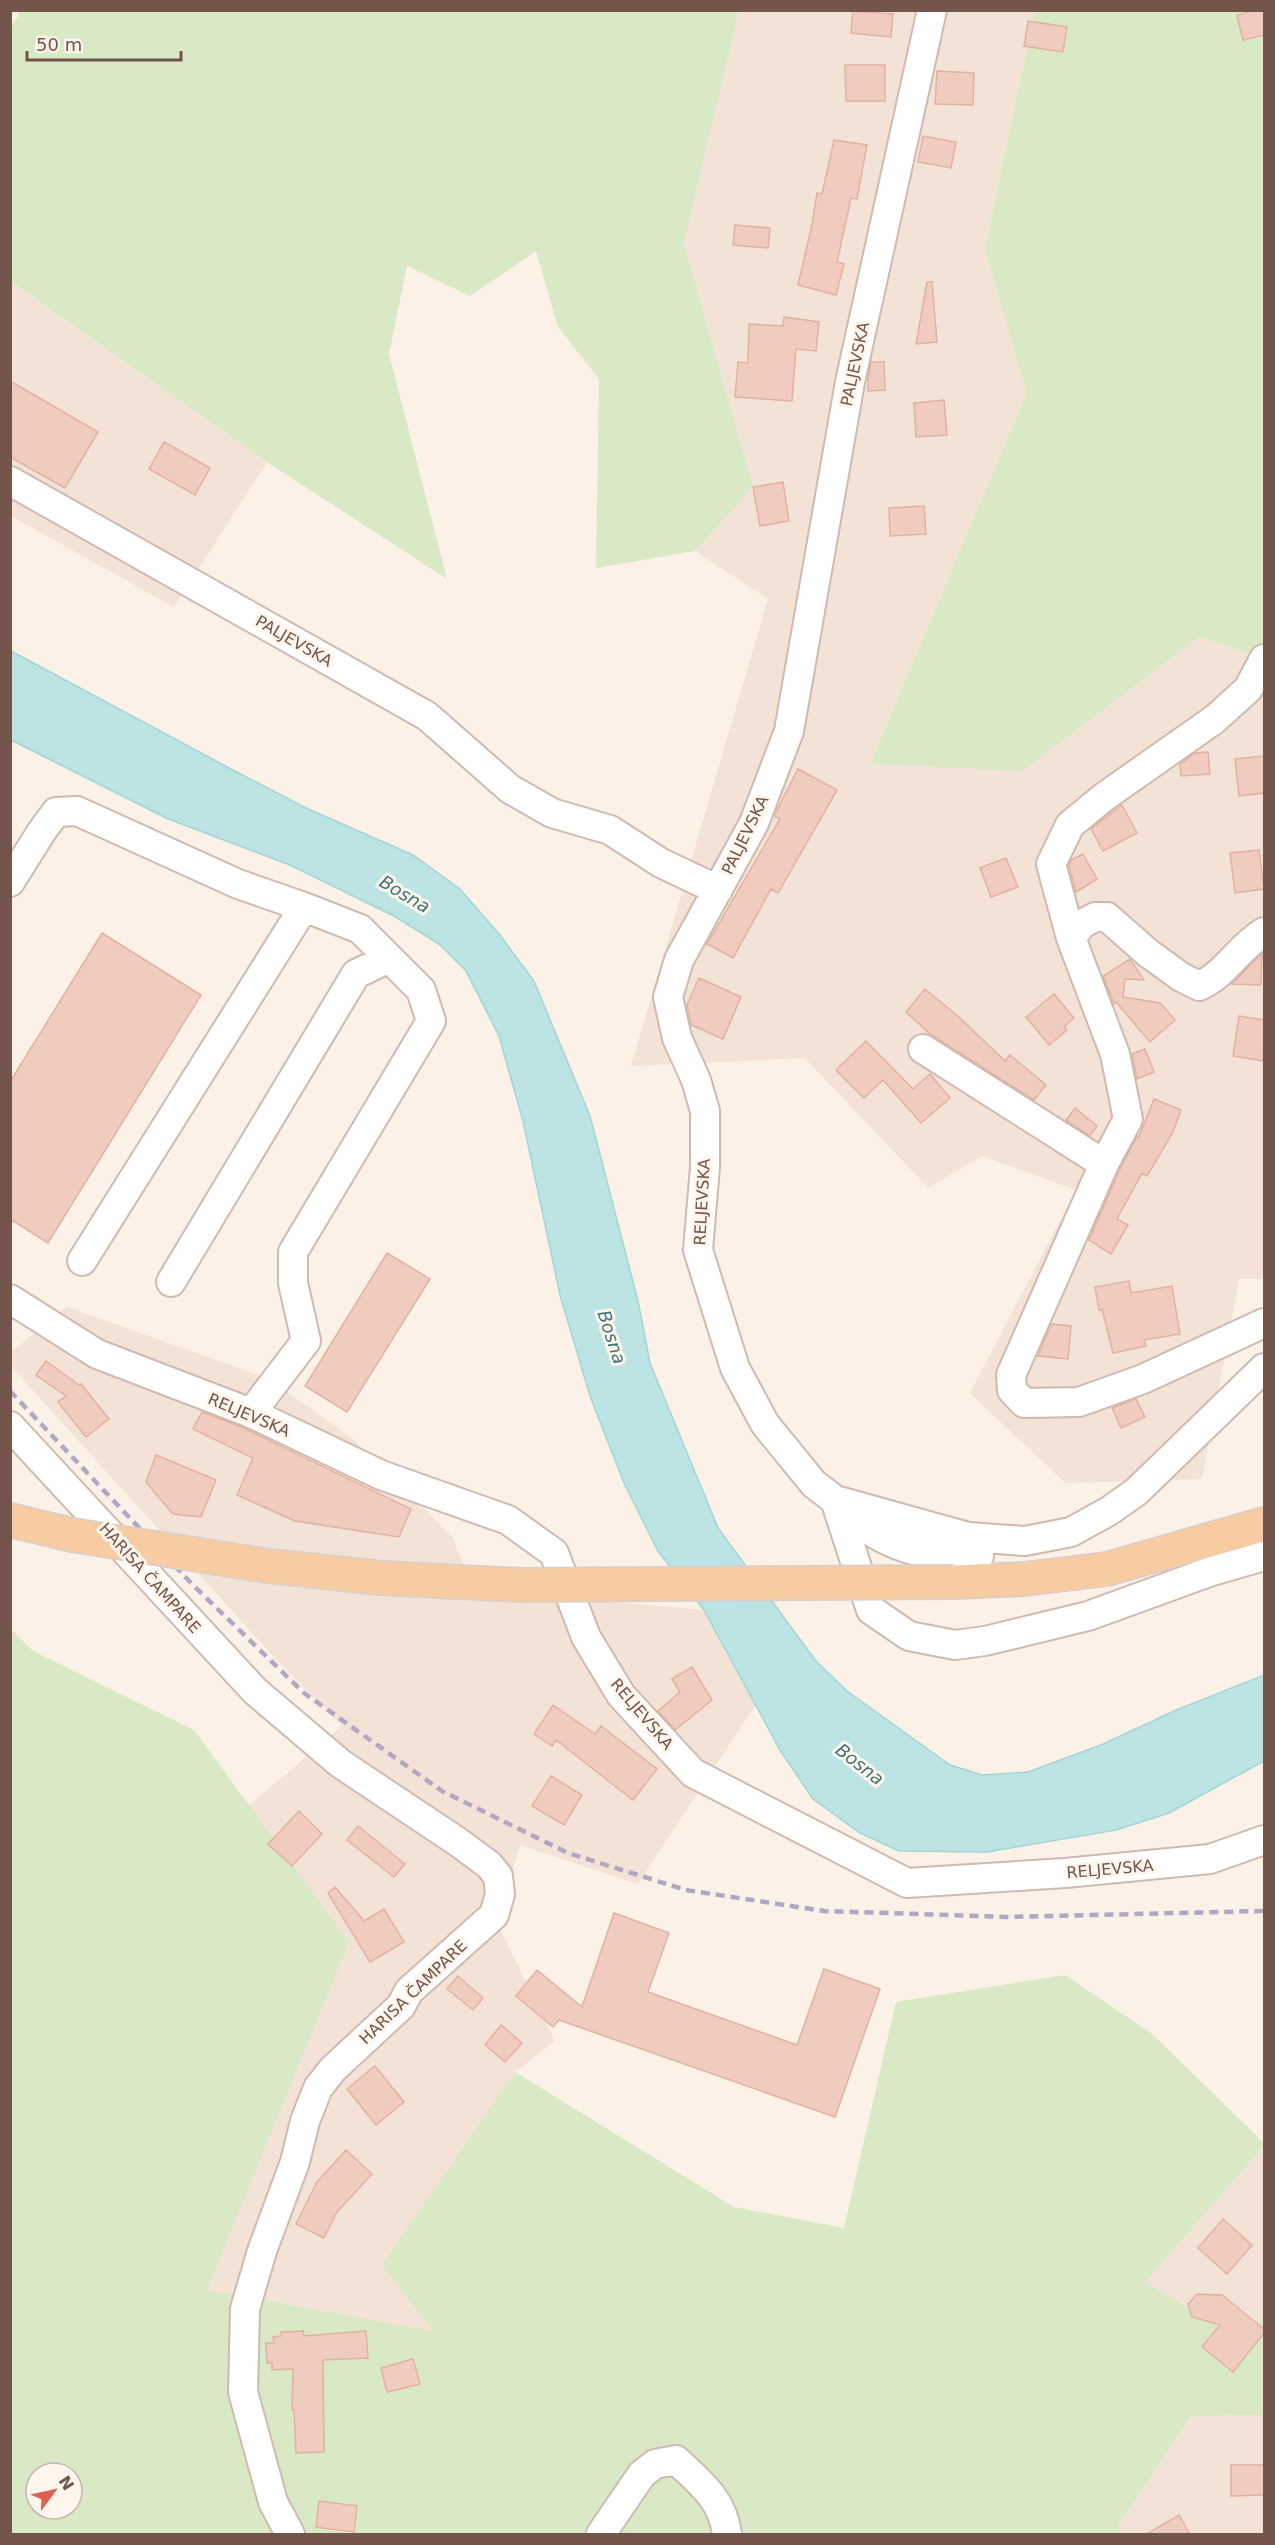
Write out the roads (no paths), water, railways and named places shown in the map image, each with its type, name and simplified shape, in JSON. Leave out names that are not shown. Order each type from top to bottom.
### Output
[{"type":"main road","points":[[10,1520],[72,1535],[269,1566],[381,1578],[521,1585],[954,1582],[1024,1579],[1107,1569],[1264,1524]]},
{"type":"street","name":"PALJEVSKA","points":[[10,481],[427,716],[510,789],[552,813],[610,830],[661,863],[718,890],[754,823],[789,730],[850,382],[932,10]]},
{"type":"street","points":[[1264,659],[1248,689],[1215,719],[1104,797],[1070,825],[1051,864],[1071,938],[1115,1054],[1128,1119],[1104,1164],[1011,1375],[1012,1390],[1024,1403],[1079,1402],[1143,1378],[1264,1323]]},
{"type":"street","points":[[10,882],[56,812],[77,811],[238,884],[360,929],[421,990],[431,1021],[293,1252],[293,1283],[306,1341],[251,1413]]},
{"type":"street","name":"RELJEVSKA","points":[[718,890],[680,960],[668,997],[677,1038],[696,1080],[705,1111],[705,1167],[698,1250],[735,1368],[765,1424],[814,1484],[835,1500],[853,1520],[887,1541],[931,1554],[979,1556]]},
{"type":"street","points":[[82,1261],[304,907]]},
{"type":"street","points":[[1071,938],[1082,924],[1095,917],[1107,917],[1148,953],[1181,977],[1199,986],[1210,981],[1243,946],[1264,932]]},
{"type":"street","points":[[171,1282],[356,974],[388,958]]},
{"type":"street","points":[[923,1049],[1104,1164]]},
{"type":"street","name":"RELJEVSKA","points":[[10,1299],[97,1354],[251,1413],[381,1475],[508,1520],[554,1553],[586,1637],[621,1695],[693,1773],[907,1883],[1065,1873],[1210,1859],[1264,1840]]},
{"type":"street","points":[[835,1500],[968,1537],[1024,1541],[1071,1532],[1109,1511],[1136,1492],[1264,1368]]},
{"type":"street","name":"HARISA ČAMPARE","points":[[10,1426],[255,1691],[341,1764],[458,1842],[489,1865],[498,1876],[500,1894],[494,1915],[409,1991],[401,2006],[333,2069],[318,2088],[305,2121],[295,2162],[262,2251],[245,2309],[243,2392],[273,2502],[290,2535]]},
{"type":"street","points":[[835,1500],[872,1610],[909,1636],[955,1645],[985,1641],[1088,1616],[1209,1572],[1264,1556]]},
{"type":"street","points":[[601,2535],[642,2474],[655,2464],[676,2460],[711,2492],[725,2519],[727,2535]]},
{"type":"water","name":"Bosna","points":[[11,651],[306,808],[413,855],[460,889],[500,935],[534,981],[590,1116],[638,1301],[650,1363],[718,1528],[816,1661],[847,1691],[950,1765],[982,1775],[1028,1772],[1101,1745],[1174,1711],[1264,1675],[1264,1761],[1169,1813],[1116,1830],[987,1852],[899,1851],[860,1833],[813,1799],[780,1750],[704,1610],[658,1551],[624,1483],[590,1396],[560,1295],[523,1121],[499,1036],[466,971],[439,944],[394,916],[290,865],[166,818],[11,740]]},
{"type":"railway","points":[[10,1391],[194,1586],[304,1693],[442,1791],[568,1853],[686,1890],[824,1911],[1007,1917],[1264,1911]]}]
